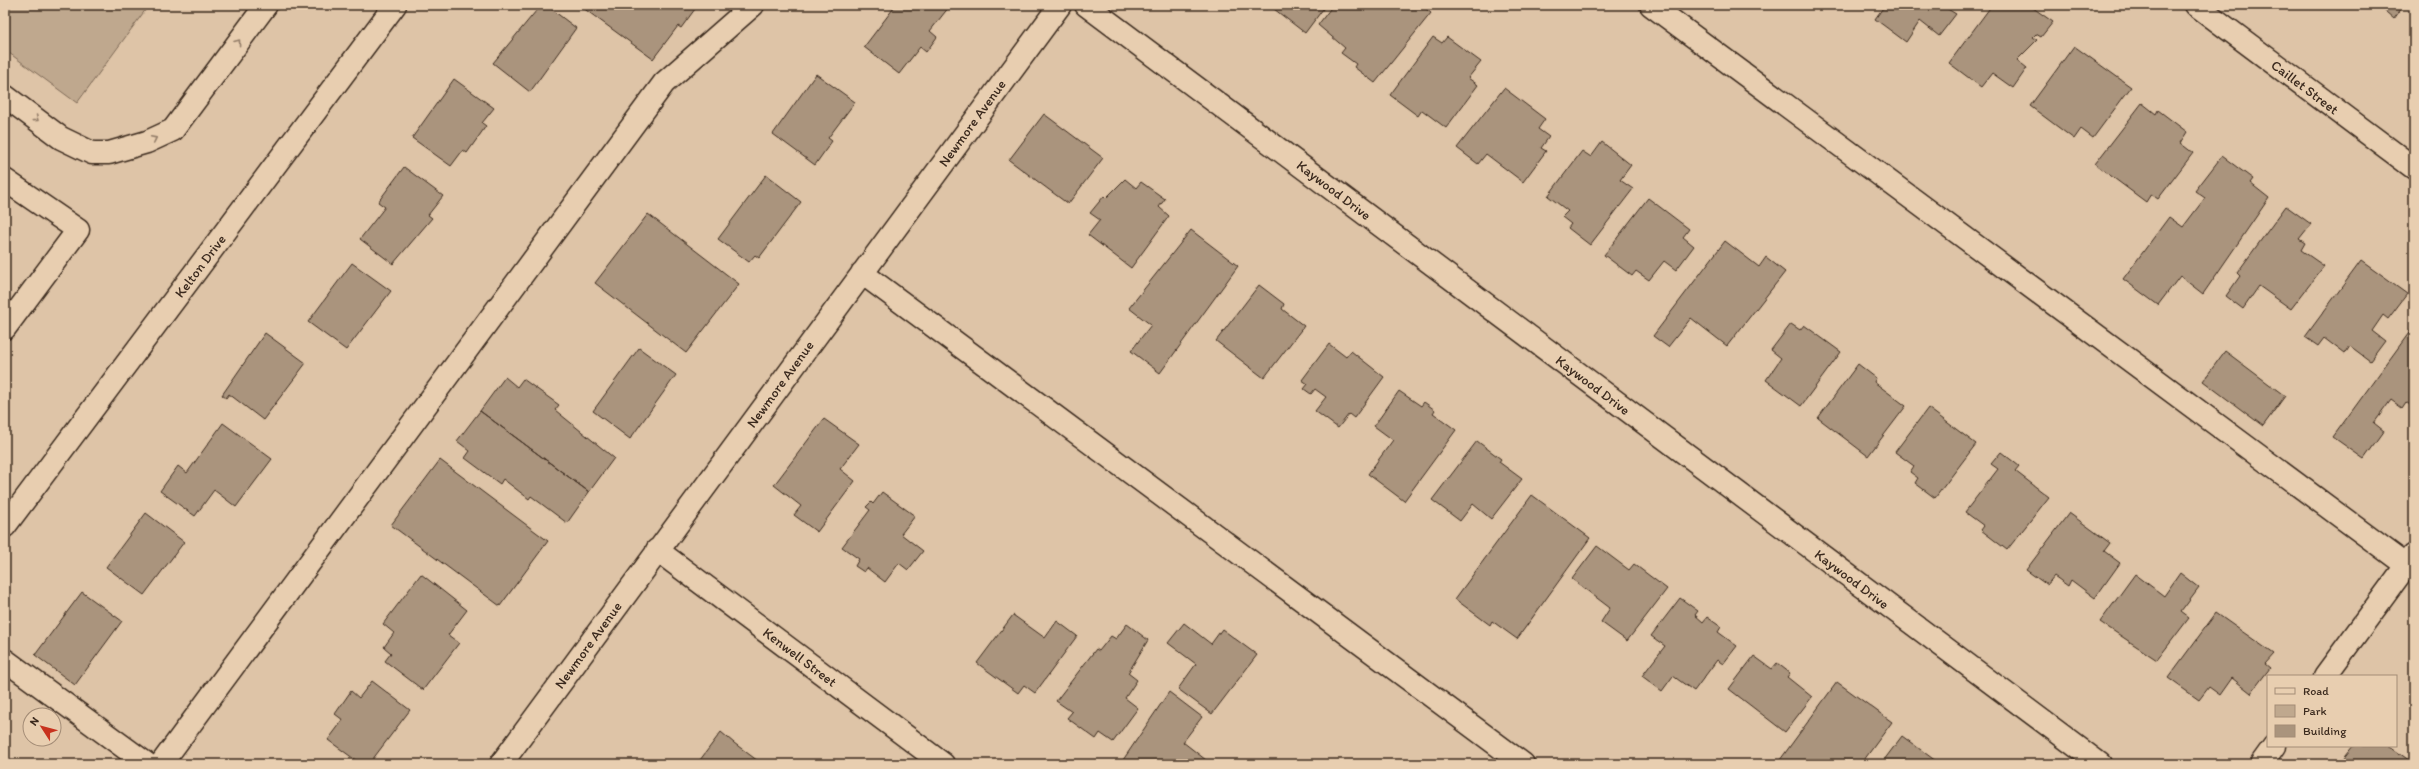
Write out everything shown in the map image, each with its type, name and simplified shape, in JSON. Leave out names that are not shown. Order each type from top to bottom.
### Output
[{"type":"street","points":[[5,96],[62,138],[92,153],[109,153],[147,142],[173,130],[266,5]]},
{"type":"street","name":"Kelton Drive","points":[[5,526],[395,5]]},
{"type":"street","points":[[162,764],[664,83],[753,5]]},
{"type":"street","name":"Newmore Avenue","points":[[501,764],[657,550],[1060,5]]},
{"type":"street","name":"Kaywood Drive","points":[[1086,5],[2100,764]]},
{"type":"street","points":[[1651,5],[2411,564],[2326,675]]},
{"type":"street","name":"Caillet Street","points":[[2196,5],[2414,168]]},
{"type":"street","points":[[5,180],[78,230],[5,328]]},
{"type":"street","points":[[862,273],[1523,764]]},
{"type":"street","name":"Kenwell Street","points":[[657,550],[943,764]]},
{"type":"street","points":[[5,660],[147,764]]},
{"type":"street","points":[[2261,764],[2273,747]]},
{"type":"green space","points":[[5,5],[149,5],[77,103],[5,50]]},
{"type":"building","points":[[541,5],[546,5],[576,28],[530,92],[493,63]]},
{"type":"building","points":[[579,5],[698,5],[681,28],[678,26],[653,59]]},
{"type":"building","points":[[896,5],[949,7],[930,31],[937,37],[926,52],[920,47],[899,74],[864,47]]},
{"type":"building","points":[[1276,5],[1326,5],[1305,33],[1274,9]]},
{"type":"building","points":[[1333,5],[1421,5],[1431,13],[1375,83],[1354,67],[1356,64],[1341,53],[1345,48],[1318,25]]},
{"type":"building","points":[[1885,5],[1948,5],[1946,8],[1956,14],[1939,36],[1920,21],[1906,42],[1875,19]]},
{"type":"building","points":[[1992,5],[2018,5],[2022,7],[2023,5],[2029,5],[2053,22],[2041,37],[2036,34],[2033,37],[2037,40],[2017,60],[2027,68],[2013,88],[1992,73],[1981,87],[1949,63]]},
{"type":"building","points":[[2378,5],[2404,5],[2394,19]]},
{"type":"building","points":[[1433,37],[1442,43],[1447,37],[1481,62],[1468,78],[1478,85],[1446,128],[1422,110],[1418,116],[1390,95]]},
{"type":"building","points":[[2074,46],[2131,87],[2093,138],[2081,129],[2074,139],[2030,106]]},
{"type":"building","points":[[816,74],[855,102],[828,138],[832,141],[815,165],[773,134]]},
{"type":"building","points":[[454,79],[494,108],[482,123],[486,126],[467,153],[463,150],[451,166],[412,138]]},
{"type":"building","points":[[1504,88],[1545,119],[1538,129],[1549,137],[1541,148],[1546,151],[1523,182],[1486,154],[1478,164],[1457,148]]},
{"type":"building","points":[[2142,103],[2156,114],[2158,110],[2187,132],[2180,143],[2193,153],[2158,199],[2151,194],[2146,202],[2095,164]]},
{"type":"building","points":[[1044,114],[1103,158],[1068,204],[1009,160]]},
{"type":"building","points":[[1602,142],[1631,165],[1620,180],[1633,189],[1590,245],[1568,228],[1571,224],[1562,217],[1568,211],[1548,196],[1582,151],[1591,157]]},
{"type":"building","points":[[2222,156],[2253,179],[2250,183],[2269,198],[2203,294],[2180,276],[2158,305],[2123,279],[2169,217],[2183,227],[2205,198],[2195,191]]},
{"type":"building","points":[[404,167],[443,196],[428,215],[432,218],[393,264],[360,239],[385,207],[378,202]]},
{"type":"building","points":[[766,175],[801,202],[759,258],[755,255],[749,262],[718,239]]},
{"type":"building","points":[[1125,179],[1136,188],[1141,182],[1165,199],[1159,207],[1169,216],[1131,268],[1088,235],[1100,220],[1090,213],[1104,196],[1106,198]]},
{"type":"building","points":[[1648,198],[1689,229],[1683,237],[1694,246],[1676,270],[1664,261],[1649,280],[1636,271],[1632,276],[1604,255]]},
{"type":"building","points":[[2286,206],[2311,224],[2299,239],[2305,243],[2301,250],[2324,266],[2291,309],[2259,286],[2243,309],[2226,296],[2240,276],[2237,273]]},
{"type":"building","points":[[648,214],[739,284],[686,353],[595,283]]},
{"type":"building","points":[[1191,230],[1238,266],[1160,373],[1131,351],[1151,325],[1129,308]]},
{"type":"building","points":[[1725,241],[1759,267],[1766,257],[1785,272],[1727,346],[1691,318],[1668,347],[1653,336]]},
{"type":"building","points":[[2361,261],[2407,294],[2388,319],[2383,315],[2372,331],[2385,341],[2370,361],[2350,346],[2345,354],[2324,338],[2318,346],[2305,337]]},
{"type":"building","points":[[352,263],[391,291],[346,350],[308,322]]},
{"type":"building","points":[[1259,285],[1284,304],[1282,309],[1304,326],[1264,378],[1216,341]]},
{"type":"building","points":[[1791,324],[1800,330],[1804,325],[1841,352],[1801,406],[1766,380],[1781,358],[1771,350]]},
{"type":"building","points":[[2414,326],[2414,408],[2406,402],[2402,408],[2391,400],[2374,423],[2384,431],[2364,459],[2333,437]]},
{"type":"building","points":[[265,333],[306,363],[263,420],[229,394],[226,398],[222,395]]},
{"type":"building","points":[[1329,344],[1346,357],[1351,351],[1384,377],[1354,418],[1349,414],[1338,428],[1315,411],[1326,397],[1315,389],[1311,394],[1304,389],[1308,384],[1302,380]]},
{"type":"building","points":[[639,348],[676,375],[630,439],[593,411]]},
{"type":"building","points":[[2225,351],[2285,396],[2263,426],[2203,381]]},
{"type":"building","points":[[1858,364],[1876,378],[1874,382],[1906,406],[1868,456],[1818,418]]},
{"type":"building","points":[[505,377],[517,387],[523,379],[559,405],[555,410],[614,458],[589,492],[480,411]]},
{"type":"building","points":[[1399,391],[1421,406],[1424,402],[1435,410],[1433,413],[1456,430],[1404,501],[1368,474],[1393,440],[1374,426]]},
{"type":"building","points":[[1928,408],[1976,444],[1935,498],[1915,483],[1918,478],[1910,472],[1914,466],[1895,452]]},
{"type":"building","points":[[480,411],[589,492],[567,523],[531,496],[529,499],[503,479],[500,484],[465,458],[470,451],[457,441]]},
{"type":"building","points":[[824,419],[859,444],[840,469],[855,481],[817,532],[794,515],[801,506],[774,485]]},
{"type":"building","points":[[223,423],[272,459],[236,507],[214,490],[195,516],[160,491],[178,466],[187,473]]},
{"type":"building","points":[[1477,441],[1501,459],[1499,462],[1522,479],[1491,519],[1473,504],[1460,521],[1432,500]]},
{"type":"building","points":[[2001,452],[2019,466],[2015,471],[2049,497],[2007,550],[1981,530],[1984,526],[1965,512],[1998,469],[1991,464]]},
{"type":"building","points":[[440,460],[548,541],[500,606],[391,525]]},
{"type":"building","points":[[882,492],[915,516],[901,534],[923,551],[908,570],[899,563],[885,582],[867,568],[864,572],[855,566],[859,559],[842,547],[870,510],[866,507],[871,502],[873,504]]},
{"type":"building","points":[[1532,495],[1590,538],[1517,639],[1492,621],[1490,625],[1455,599]]},
{"type":"building","points":[[146,513],[184,542],[144,595],[106,567]]},
{"type":"building","points":[[2069,513],[2110,543],[2104,551],[2120,563],[2095,598],[2071,580],[2068,586],[2054,576],[2047,585],[2026,570]]},
{"type":"building","points":[[1597,546],[1629,570],[1634,564],[1667,589],[1627,641],[1601,622],[1610,608],[1572,579]]},
{"type":"building","points":[[2180,573],[2199,588],[2181,612],[2189,618],[2157,660],[2100,622],[2135,574],[2164,596]]},
{"type":"building","points":[[421,574],[467,610],[448,635],[459,643],[423,690],[385,661],[391,653],[384,647],[394,633],[383,624]]},
{"type":"building","points":[[82,592],[122,621],[75,685],[35,655]]},
{"type":"building","points":[[1680,598],[1698,611],[1695,615],[1703,622],[1707,617],[1721,627],[1718,632],[1737,646],[1723,664],[1717,660],[1694,691],[1673,676],[1662,691],[1642,676],[1665,646],[1651,636]]},
{"type":"building","points":[[2216,613],[2274,654],[2265,664],[2270,668],[2251,693],[2232,678],[2220,695],[2209,687],[2199,700],[2168,678]]},
{"type":"building","points":[[1013,615],[1045,638],[1057,621],[1077,636],[1035,693],[1024,685],[1018,693],[977,663]]},
{"type":"building","points":[[1184,623],[1211,644],[1222,629],[1257,655],[1212,714],[1178,689],[1196,664],[1168,643]]},
{"type":"building","points":[[1127,624],[1148,640],[1128,673],[1137,680],[1125,698],[1138,708],[1113,742],[1100,733],[1096,739],[1067,718],[1072,712],[1056,701],[1096,649],[1099,651],[1111,636],[1116,639]]},
{"type":"building","points":[[1754,656],[1772,669],[1777,663],[1790,673],[1787,677],[1812,697],[1785,732],[1729,689]]},
{"type":"building","points":[[372,681],[410,710],[369,764],[361,764],[328,740],[343,720],[335,714],[351,691],[359,698]]},
{"type":"building","points":[[1837,682],[1892,722],[1861,764],[1777,764]]},
{"type":"building","points":[[1169,692],[1202,717],[1183,742],[1206,760],[1203,764],[1128,764],[1123,760]]},
{"type":"building","points":[[721,732],[734,743],[762,764],[697,764]]},
{"type":"building","points":[[1902,736],[1940,764],[1881,764]]},
{"type":"building","points":[[2352,747],[2390,747],[2413,763],[2339,764]]}]
